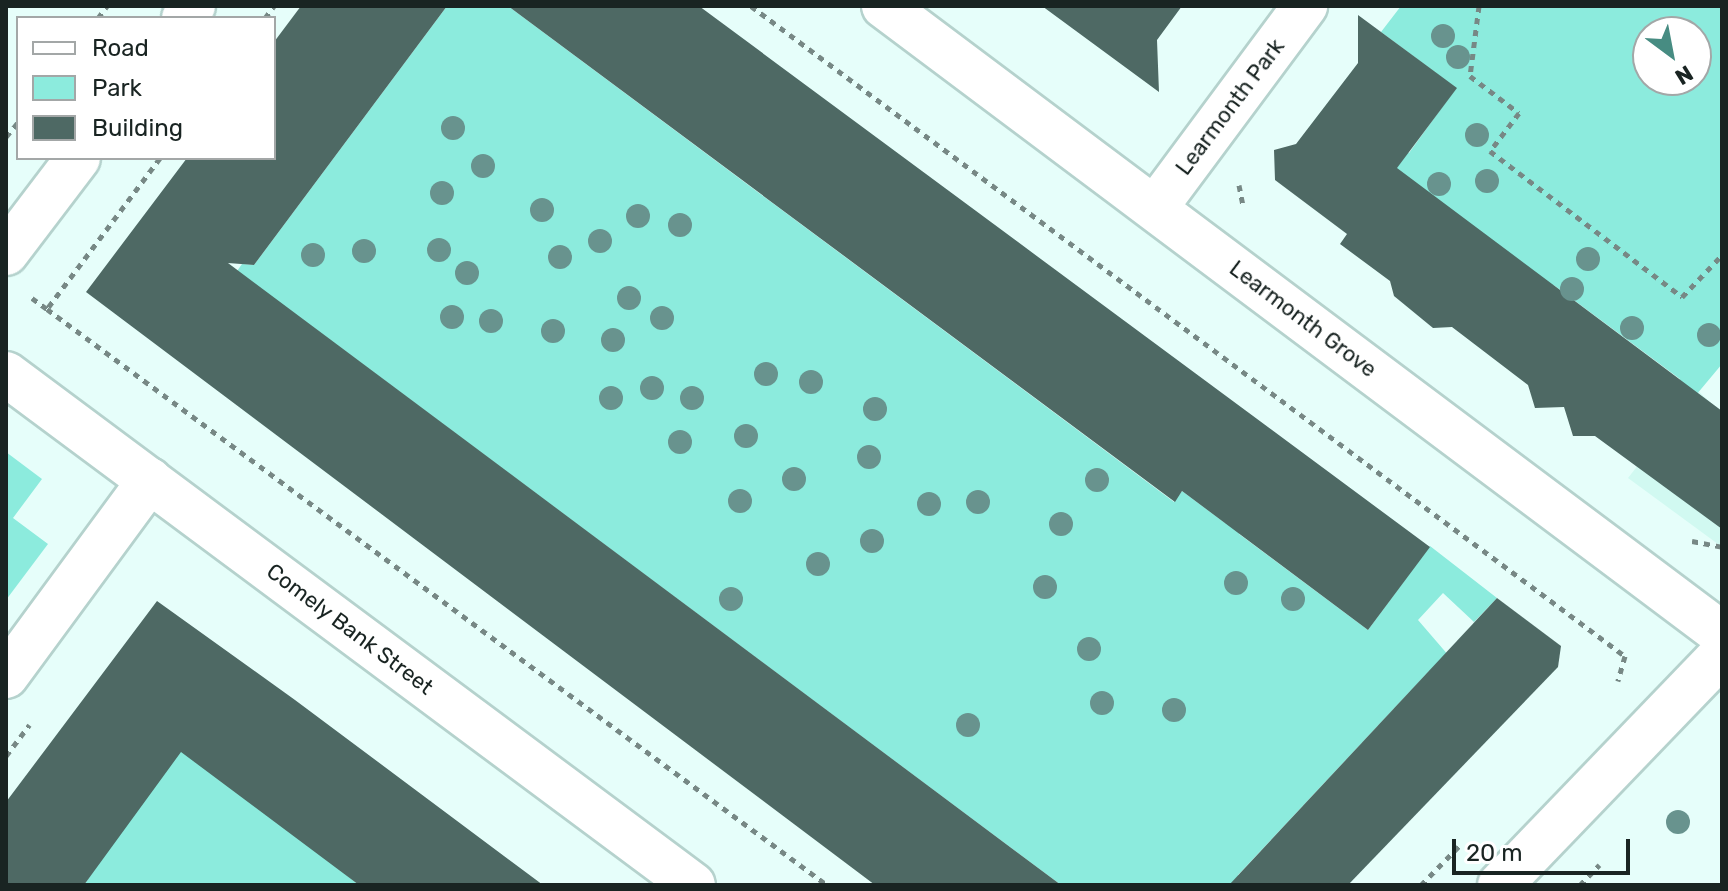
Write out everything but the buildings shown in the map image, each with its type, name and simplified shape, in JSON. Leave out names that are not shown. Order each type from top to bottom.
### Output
[{"type":"street","name":"Learmonth Grove","points":[[884,6],[1722,634]]},
{"type":"street","name":"Learmonth Park","points":[[1155,208],[1305,6]]},
{"type":"street","points":[[6,253],[76,160]]},
{"type":"street","name":"Comely Bank Street","points":[[6,374],[693,885]]},
{"type":"street","points":[[6,676],[150,480]]},
{"type":"street","points":[[1500,885],[1722,654]]},
{"type":"path","points":[[751,6],[1625,656],[1608,691]]},
{"type":"path","points":[[1479,6],[1470,76],[1519,113],[1490,151],[1682,297],[1722,255]]},
{"type":"path","points":[[159,160],[47,309],[827,885]]},
{"type":"path","points":[[1242,172],[1238,184],[1250,217]]},
{"type":"path","points":[[1679,535],[1722,547]]},
{"type":"path","points":[[6,756],[35,718]]},
{"type":"path","points":[[1421,885],[1465,839]]},
{"type":"shaded area","points":[[1697,390],[1722,413],[1722,547],[1628,478]]},
{"type":"green space","points":[[447,6],[508,6],[1174,502],[1182,491],[1225,523],[1249,493],[1239,534],[1368,630],[1430,546],[1497,598],[1474,622],[1443,593],[1418,620],[1468,678],[1429,671],[1238,875],[1248,885],[1061,885],[286,307],[230,281],[242,264],[254,265]]},
{"type":"green space","points":[[1401,6],[1722,6],[1722,364],[1671,425],[1680,379],[1555,286],[1388,212],[1378,130],[1409,153],[1456,88],[1381,32]]},
{"type":"green space","points":[[6,452],[42,479],[13,518],[48,544],[6,600]]},
{"type":"green space","points":[[180,744],[359,885],[84,885]]}]
